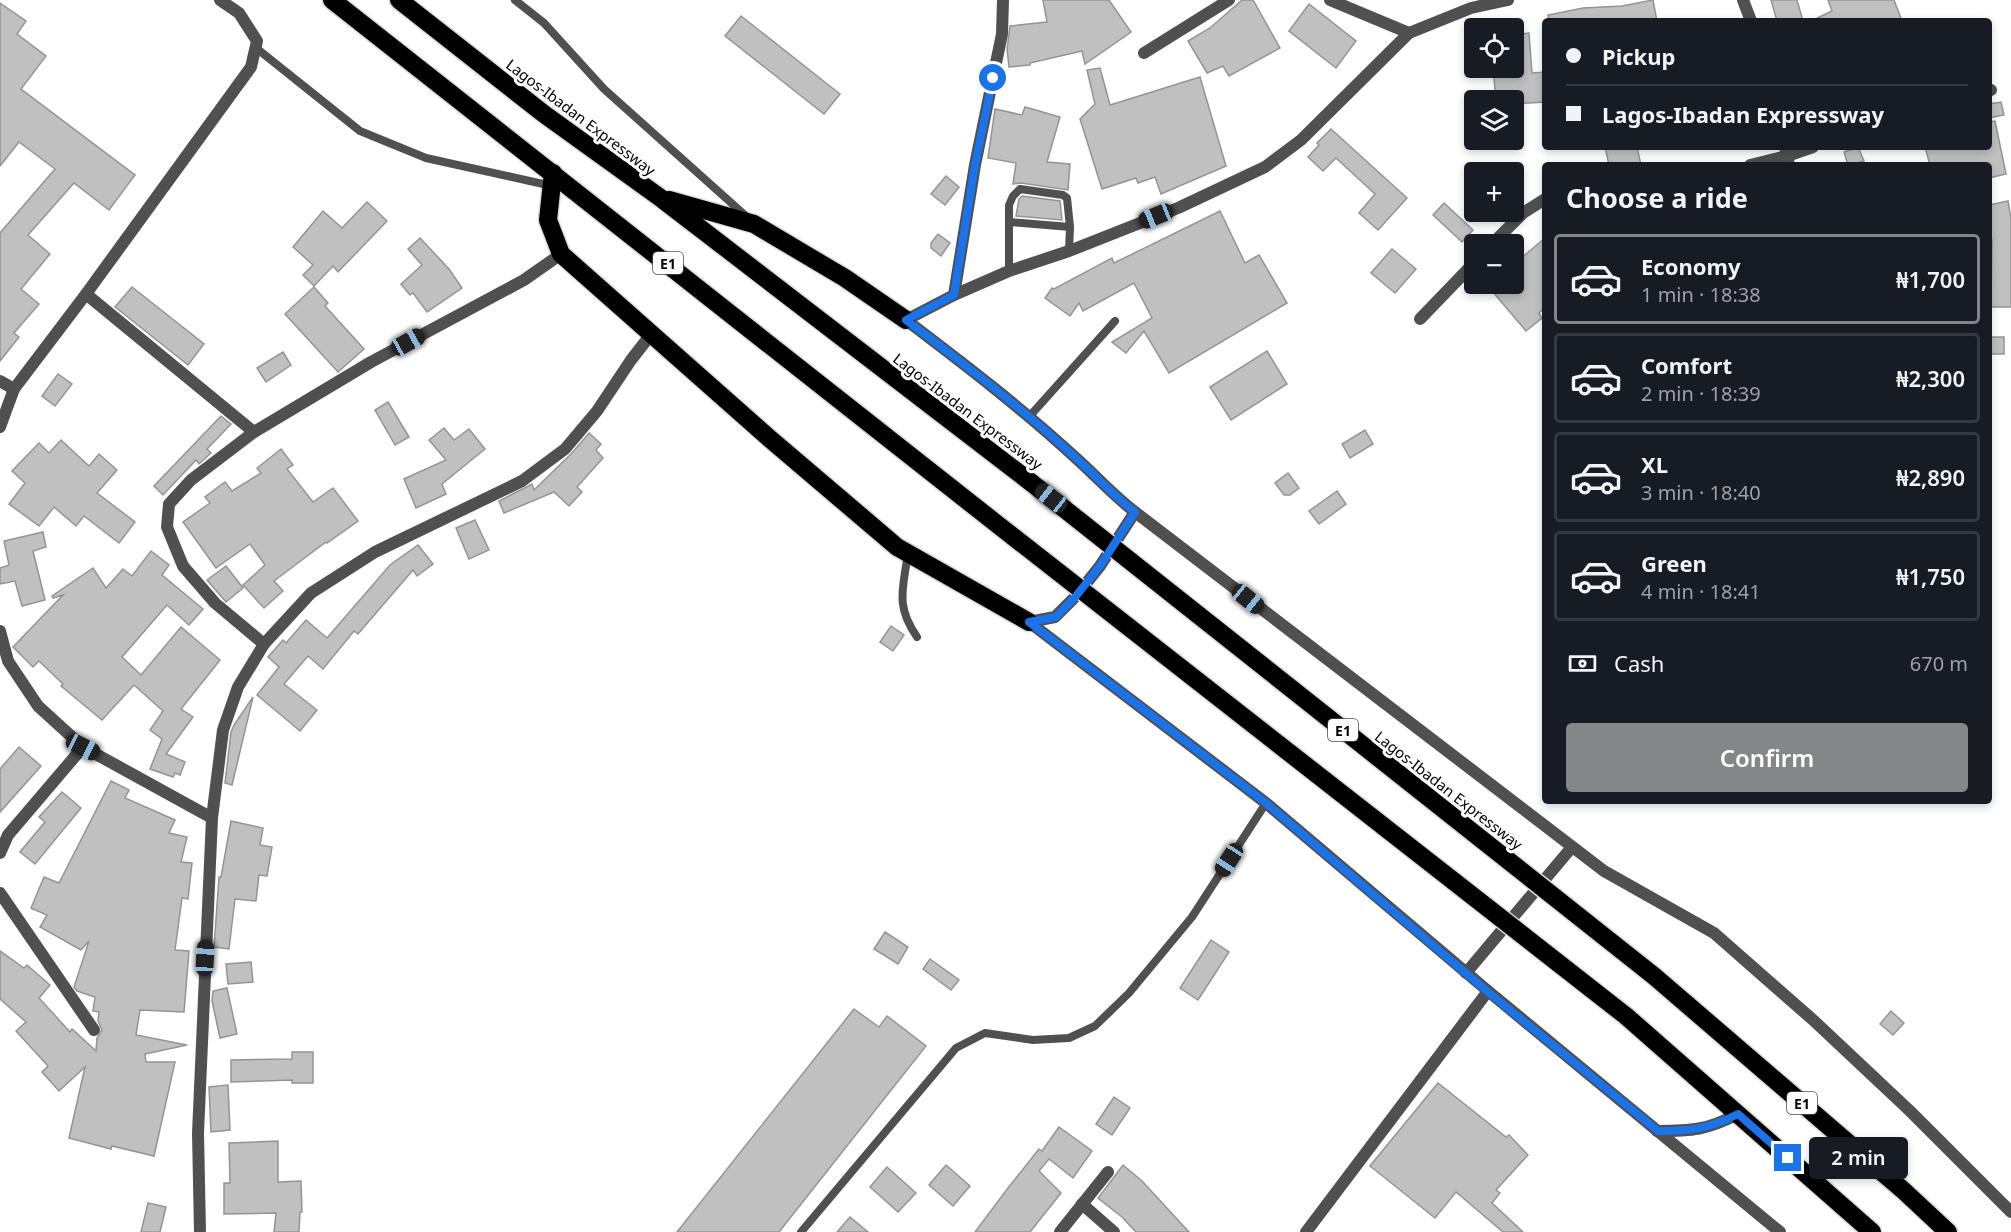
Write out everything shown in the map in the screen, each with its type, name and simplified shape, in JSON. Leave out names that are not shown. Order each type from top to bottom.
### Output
[{"type":"highway","name":"E1","points":[[332,0],[552,179],[1626,1016],[1872,1232]]},
{"type":"highway","name":"Lagos-Ibadan Expressway","points":[[399,0],[544,114],[662,199],[1033,484],[1654,976],[1904,1191],[1948,1232]]},
{"type":"highway","points":[[552,179],[548,220],[561,254],[769,438],[897,547],[1029,622]]},
{"type":"highway","points":[[662,199],[754,224],[845,278],[906,320]]},
{"type":"street","points":[[0,427],[14,389],[251,68],[257,41],[239,14],[220,0]]},
{"type":"street","points":[[954,295],[975,165],[1002,34],[1003,0]]},
{"type":"street","points":[[1144,53],[1229,0]]},
{"type":"street","points":[[1330,0],[1408,33]]},
{"type":"street","points":[[1508,0],[1471,8],[1408,33],[1301,140],[1265,167],[1178,208],[1069,251],[1009,271],[954,295],[906,320],[968,367],[1078,459],[1114,496],[1572,847],[1604,871],[1706,927],[1735,950],[1910,1111],[2011,1212]]},
{"type":"street","points":[[1743,0],[1750,18]]},
{"type":"street","points":[[1762,162],[1804,150]]},
{"type":"street","points":[[1502,234],[1522,213],[1542,201]]},
{"type":"street","points":[[264,644],[215,603],[183,566],[167,527],[169,504],[191,480],[254,432],[371,362],[524,280],[561,254]]},
{"type":"street","points":[[1420,319],[1464,273]]},
{"type":"street","points":[[86,294],[254,432]]},
{"type":"street","points":[[200,1232],[198,1133],[212,818],[223,730],[238,687],[264,644],[311,593],[375,552],[522,482],[565,449],[597,411],[652,333]]},
{"type":"street","points":[[0,381],[14,389]]},
{"type":"street","points":[[1029,622],[1056,617],[1100,566],[1135,512]]},
{"type":"street","points":[[1029,622],[1266,803],[1488,992],[1780,1232]]},
{"type":"street","points":[[0,631],[8,661],[38,706],[83,747],[212,818]]},
{"type":"street","points":[[0,853],[8,835],[83,747]]},
{"type":"street","points":[[1466,973],[1572,847]]},
{"type":"street","points":[[0,893],[94,1030]]},
{"type":"street","points":[[1306,1232],[1488,992]]},
{"type":"street","points":[[1658,1131],[1687,1131],[1716,1125],[1738,1114]]},
{"type":"street","points":[[1060,1232],[1108,1172]]},
{"type":"street","points":[[1082,1204],[1114,1232]]},
{"type":"lane","points":[[515,0],[544,23],[604,89],[754,224]]},
{"type":"lane","points":[[256,48],[360,131],[426,158],[552,179]]},
{"type":"lane","points":[[1009,271],[1009,205],[1020,189],[1063,195],[1068,201],[1069,251]]},
{"type":"lane","points":[[1010,222],[1070,227]]},
{"type":"lane","points":[[1029,418],[1115,321]]},
{"type":"lane","points":[[908,553],[902,594],[903,612],[917,638]]},
{"type":"lane","points":[[801,1232],[956,1048],[985,1033],[1033,1040],[1069,1038],[1095,1026],[1129,993],[1192,917],[1266,803]]},
{"type":"building","points":[[1043,0],[1109,0],[1131,32],[1085,64],[1082,51],[1030,63],[1030,65],[1009,67],[1007,49],[1010,26],[1047,22]]},
{"type":"building","points":[[1242,0],[1253,0],[1280,48],[1229,76],[1223,66],[1207,73],[1188,41],[1210,28]]},
{"type":"building","points":[[1653,0],[1656,18],[1548,18],[1548,15],[1583,8],[1622,6]]},
{"type":"building","points":[[1771,0],[1797,0],[1802,18],[1776,18]]},
{"type":"building","points":[[1828,0],[1894,0],[1901,18],[1817,18],[1832,11]]},
{"type":"building","points":[[0,3],[26,21],[17,34],[46,56],[21,89],[135,175],[109,210],[74,183],[28,235],[50,254],[21,289],[39,304],[14,333],[19,337],[0,361],[0,233],[55,169],[19,142],[0,166]]},
{"type":"building","points":[[1309,4],[1356,41],[1336,68],[1289,31]]},
{"type":"building","points":[[741,16],[840,94],[824,114],[725,36]]},
{"type":"building","points":[[1529,33],[1532,73],[1542,72],[1542,102],[1524,103],[1524,90],[1495,90],[1494,78],[1524,78],[1524,34]]},
{"type":"building","points":[[1100,68],[1110,105],[1200,77],[1226,166],[1161,194],[1155,177],[1138,183],[1136,178],[1102,189],[1080,119],[1095,104],[1087,70]]},
{"type":"building","points":[[2001,102],[2004,115],[1992,117],[1992,104]]},
{"type":"building","points":[[1025,107],[1060,117],[1047,162],[1070,164],[1068,190],[1021,183],[1013,184],[1016,163],[988,158],[995,109],[1022,115]]},
{"type":"building","points":[[1995,121],[2006,174],[1992,177],[1992,162],[1929,162],[1926,150],[1992,150],[1992,122]]},
{"type":"building","points":[[1331,129],[1407,198],[1378,230],[1359,213],[1375,194],[1336,158],[1323,171],[1308,157],[1319,145],[1317,143]]},
{"type":"building","points":[[1606,150],[1638,150],[1640,162],[1608,162]]},
{"type":"building","points":[[1859,150],[1864,161],[1847,162],[1844,152]]},
{"type":"building","points":[[946,176],[959,187],[945,205],[931,194]]},
{"type":"building","points":[[1022,196],[1060,201],[1062,220],[1016,216],[1019,199]]},
{"type":"building","points":[[2008,201],[2011,218],[2011,307],[1992,307],[1992,204]]},
{"type":"building","points":[[367,202],[387,221],[338,272],[333,266],[314,286],[303,275],[313,265],[293,247],[323,211],[342,228]]},
{"type":"building","points":[[1444,203],[1473,230],[1469,234],[1464,234],[1462,242],[1433,215]]},
{"type":"building","points":[[1220,211],[1245,263],[1259,255],[1287,303],[1169,373],[1144,331],[1126,353],[1112,342],[1152,318],[1134,283],[1083,311],[1079,303],[1070,316],[1045,298],[1052,288],[1112,258],[1114,263]]},
{"type":"building","points":[[938,234],[950,243],[941,256],[931,248],[931,243]]},
{"type":"building","points":[[420,238],[449,269],[462,288],[427,312],[413,293],[410,295],[401,284],[422,265],[408,249]]},
{"type":"building","points":[[1542,241],[1542,310],[1539,313],[1542,318],[1526,331],[1495,294],[1524,294],[1524,256]]},
{"type":"building","points":[[1392,249],[1416,269],[1395,293],[1371,273]]},
{"type":"building","points":[[132,287],[204,344],[188,365],[115,307]]},
{"type":"building","points":[[314,287],[328,303],[325,306],[364,349],[338,372],[285,314]]},
{"type":"building","points":[[1992,337],[2004,337],[2004,354],[1992,354]]},
{"type":"building","points":[[1267,351],[1287,384],[1231,420],[1210,387]]},
{"type":"building","points":[[283,352],[291,365],[266,382],[257,368]]},
{"type":"building","points":[[58,374],[72,384],[55,406],[42,396]]},
{"type":"building","points":[[388,402],[409,437],[395,445],[375,410]]},
{"type":"building","points":[[221,416],[231,424],[207,449],[211,453],[199,464],[196,460],[163,495],[154,486]]},
{"type":"building","points":[[444,428],[454,440],[469,429],[485,449],[442,484],[446,494],[416,508],[404,479],[446,460],[429,440]]},
{"type":"building","points":[[1365,430],[1373,444],[1350,458],[1342,444]]},
{"type":"building","points":[[589,433],[601,444],[596,450],[603,458],[577,487],[582,492],[569,506],[554,492],[504,513],[499,501],[532,484],[534,490]]},
{"type":"building","points":[[61,440],[89,466],[99,454],[117,470],[97,493],[135,522],[119,543],[84,516],[76,526],[54,507],[39,526],[9,504],[25,483],[12,471],[39,443],[49,453]]},
{"type":"building","points":[[281,449],[293,465],[287,469],[313,502],[333,488],[358,521],[274,581],[283,591],[264,608],[243,585],[265,565],[250,544],[216,568],[183,522],[210,503],[205,497],[225,482],[232,491],[261,473],[257,468]]},
{"type":"building","points":[[1288,473],[1299,488],[1290,495],[1284,495],[1275,483]]},
{"type":"building","points":[[1337,491],[1346,504],[1319,524],[1309,511]]},
{"type":"building","points":[[475,520],[489,550],[469,559],[456,528]]},
{"type":"building","points":[[43,532],[46,547],[33,551],[45,600],[22,606],[15,581],[0,584],[0,568],[9,565],[4,541]]},
{"type":"building","points":[[418,545],[433,564],[417,576],[413,570],[358,634],[354,631],[323,669],[308,656],[284,684],[317,710],[300,731],[257,695],[279,667],[268,657],[283,640],[286,643],[306,620],[327,638],[390,565]]},
{"type":"building","points":[[151,551],[169,565],[162,575],[203,609],[189,625],[167,605],[122,657],[141,675],[181,627],[220,660],[181,709],[193,717],[166,754],[185,762],[180,775],[175,773],[173,777],[150,769],[162,739],[150,730],[163,711],[134,685],[102,720],[61,686],[63,684],[39,661],[33,667],[13,647],[63,595],[53,598],[52,596],[93,568],[106,588],[123,569],[132,576]]},
{"type":"building","points":[[226,566],[243,588],[226,602],[207,580]]},
{"type":"building","points":[[891,626],[904,635],[893,651],[880,642]]},
{"type":"building","points":[[253,697],[232,785],[225,783],[231,732]]},
{"type":"building","points":[[19,747],[41,766],[0,812],[0,769]]},
{"type":"building","points":[[111,781],[129,790],[125,798],[175,820],[169,833],[187,837],[181,862],[192,863],[188,899],[182,898],[175,950],[189,951],[184,1012],[140,1010],[136,1035],[187,1045],[145,1054],[146,1062],[175,1062],[154,1156],[112,1146],[111,1149],[69,1138],[85,1067],[59,1091],[42,1072],[48,1066],[16,1031],[26,1022],[0,999],[0,951],[24,968],[27,965],[50,985],[39,998],[70,1032],[72,1029],[96,1051],[97,1038],[102,1030],[98,1021],[99,1012],[93,1011],[95,997],[77,991],[74,987],[89,941],[81,950],[40,927],[47,915],[31,908],[44,877],[59,883]]},
{"type":"building","points":[[62,792],[81,808],[35,864],[20,852],[45,822],[39,817]]},
{"type":"building","points":[[231,821],[263,828],[260,845],[272,847],[267,876],[259,875],[256,901],[235,899],[229,949],[214,947],[219,877],[221,877]]},
{"type":"building","points":[[885,932],[908,947],[898,964],[874,949]]},
{"type":"building","points":[[1211,940],[1229,952],[1198,1000],[1180,988]]},
{"type":"building","points":[[930,959],[959,980],[951,990],[923,969]]},
{"type":"building","points":[[251,962],[253,982],[228,984],[226,964]]},
{"type":"building","points":[[227,988],[237,1034],[220,1038],[212,1001],[213,991]]},
{"type":"building","points":[[854,1009],[879,1027],[887,1016],[926,1046],[779,1232],[677,1232]]},
{"type":"building","points":[[1891,1011],[1904,1023],[1893,1035],[1880,1024]]},
{"type":"building","points":[[292,1052],[313,1052],[313,1083],[292,1083],[292,1080],[231,1082],[231,1060],[292,1059]]},
{"type":"building","points":[[1438,1083],[1506,1137],[1509,1135],[1528,1155],[1496,1190],[1500,1193],[1492,1203],[1523,1232],[1503,1232],[1456,1192],[1435,1218],[1370,1166]]},
{"type":"building","points":[[228,1085],[230,1130],[211,1132],[209,1087]]},
{"type":"building","points":[[1114,1097],[1130,1108],[1112,1135],[1096,1124]]},
{"type":"building","points":[[1059,1127],[1092,1151],[1073,1178],[1049,1159],[1039,1171],[1061,1193],[1030,1232],[975,1232],[1039,1149],[1042,1151]]},
{"type":"building","points":[[278,1141],[278,1182],[301,1181],[302,1212],[300,1212],[299,1232],[274,1232],[276,1213],[224,1214],[224,1183],[230,1183],[229,1143]]},
{"type":"building","points":[[946,1165],[970,1186],[953,1206],[929,1185]]},
{"type":"building","points":[[1123,1165],[1142,1181],[1189,1232],[1136,1232],[1122,1217],[1098,1198]]},
{"type":"building","points":[[887,1167],[916,1193],[898,1212],[870,1187]]},
{"type":"building","points":[[148,1203],[166,1207],[160,1232],[141,1232]]},
{"type":"building","points":[[850,1217],[868,1232],[837,1232]]},
{"type":"route","points":[[993,78],[975,165],[954,295],[906,320],[968,367],[1078,459],[1114,496],[1135,512],[1100,566],[1056,617],[1029,622],[1266,803],[1488,992],[1658,1131],[1687,1131],[1716,1125],[1738,1114],[1788,1158]]}]
